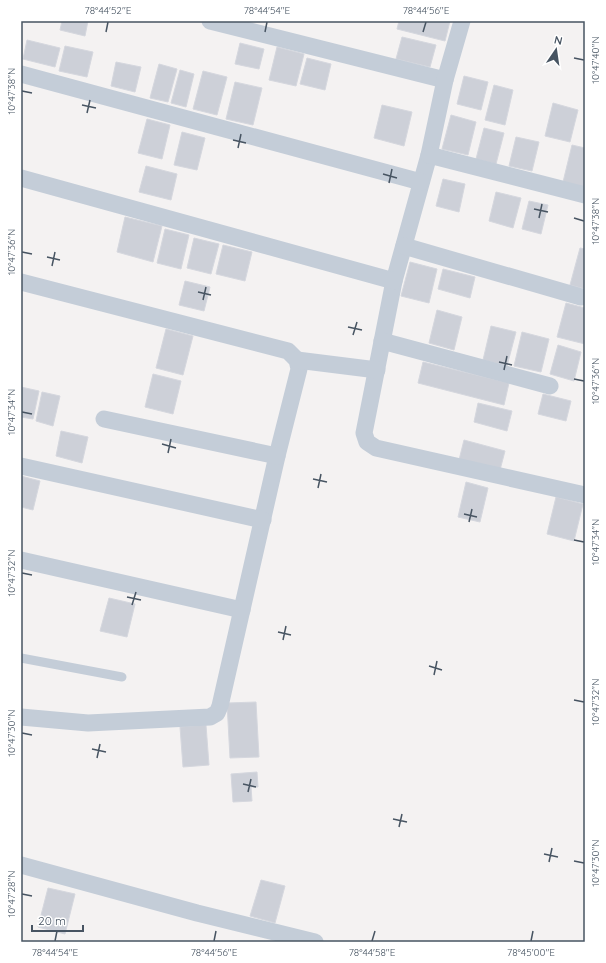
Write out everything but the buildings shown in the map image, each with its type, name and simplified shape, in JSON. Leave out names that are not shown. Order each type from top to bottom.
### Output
[{"type":"street","points":[[210,21],[257,27],[445,80]]},
{"type":"street","points":[[462,21],[445,80],[428,155],[394,281],[364,433],[367,442],[376,448],[585,495]]},
{"type":"street","points":[[21,74],[420,182]]},
{"type":"street","points":[[428,155],[585,195]]},
{"type":"street","points":[[21,178],[394,281]]},
{"type":"street","points":[[404,246],[581,297]]},
{"type":"street","points":[[21,282],[288,351],[297,360],[299,369],[277,456],[217,714],[210,717],[88,723],[21,717]]},
{"type":"street","points":[[382,340],[550,386]]},
{"type":"street","points":[[297,360],[376,370]]},
{"type":"street","points":[[104,419],[277,456]]},
{"type":"street","points":[[21,466],[262,520]]},
{"type":"street","points":[[21,560],[242,610]]},
{"type":"street","points":[[21,865],[197,913],[315,942]]},
{"type":"lane","points":[[21,658],[122,677]]}]
